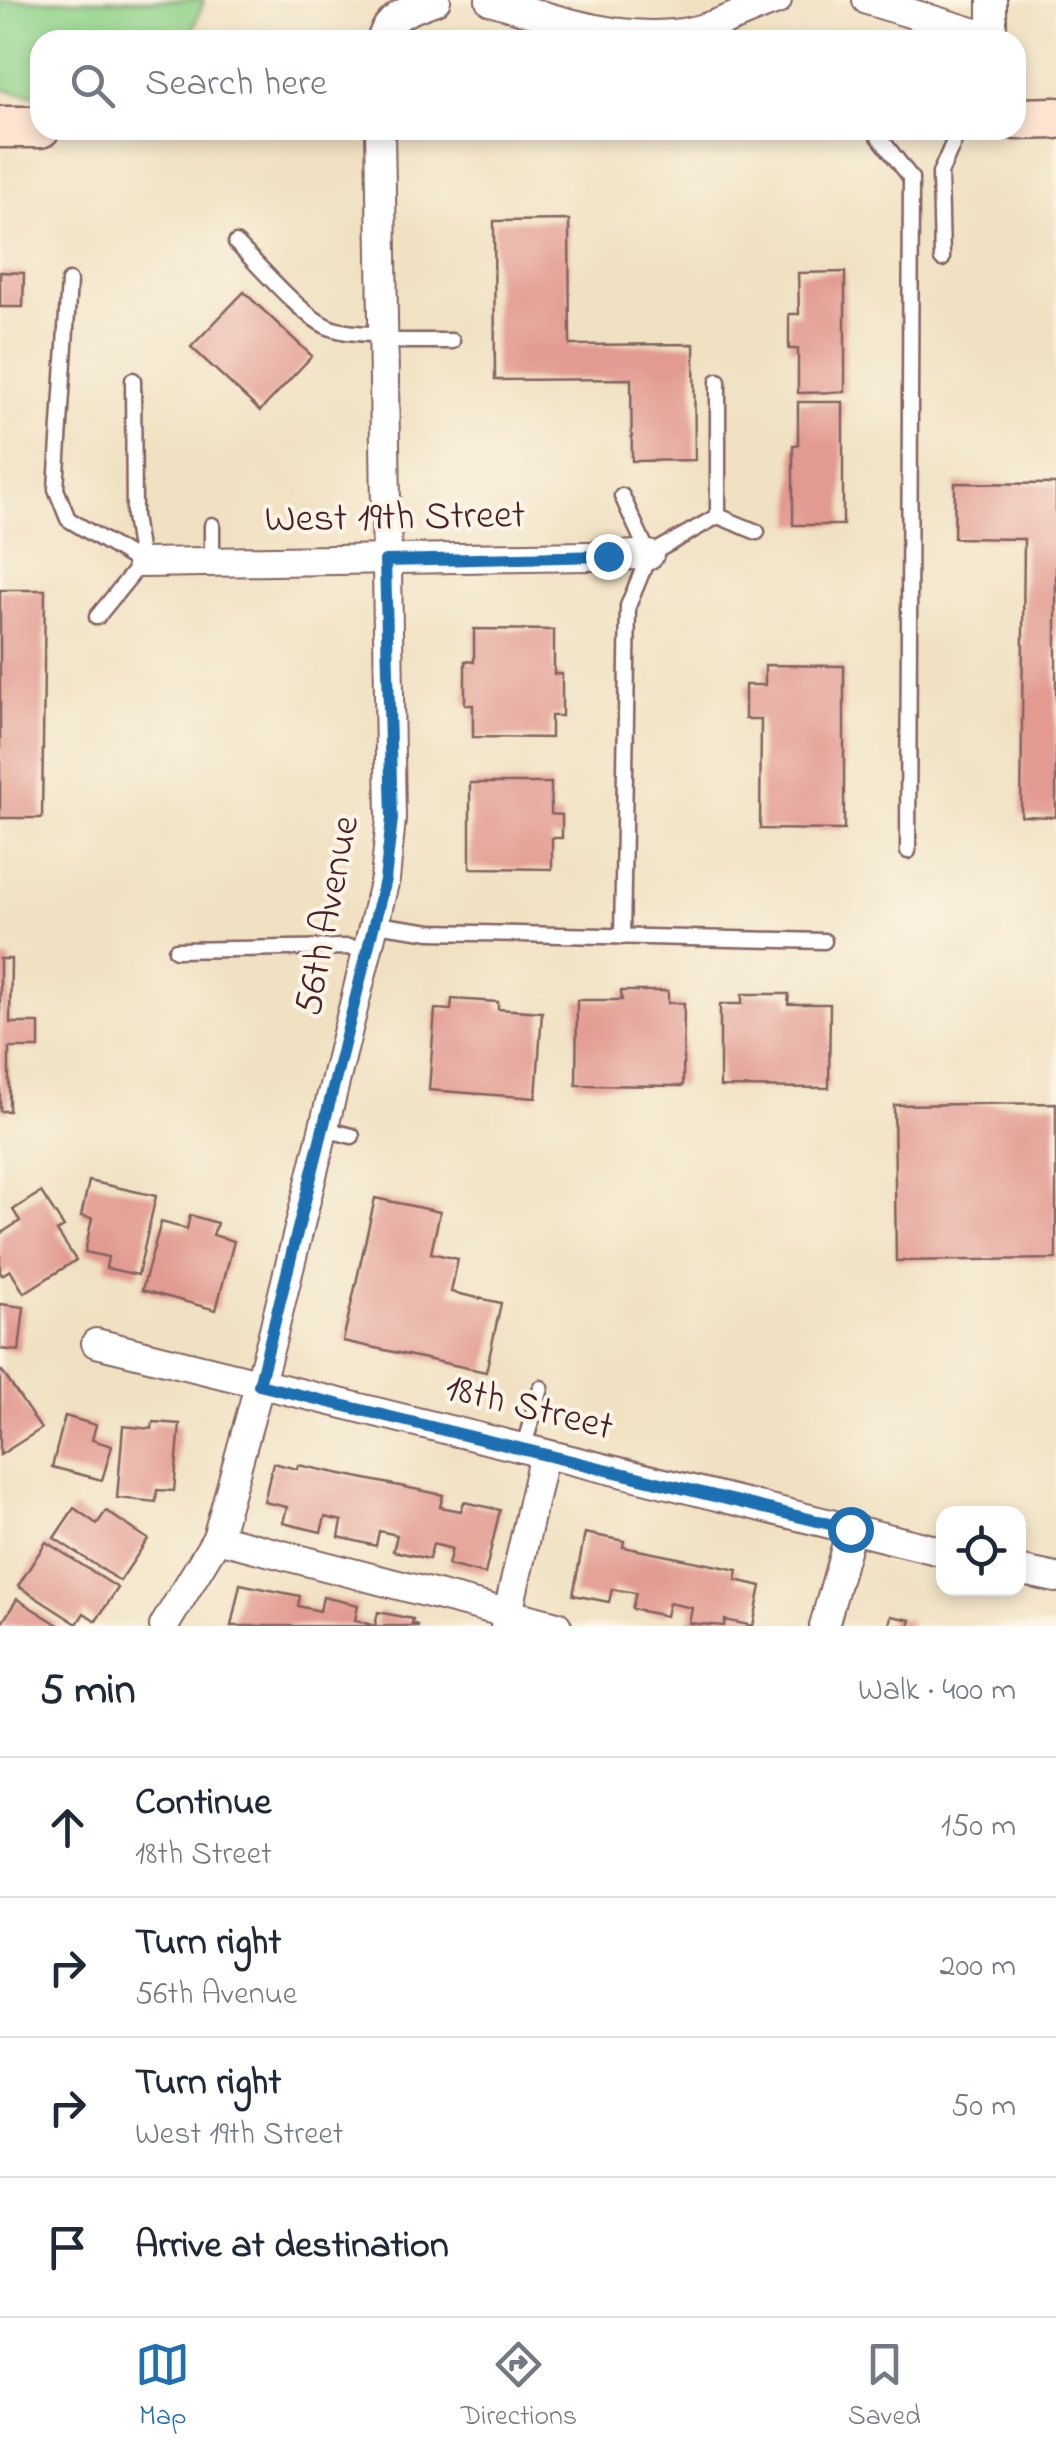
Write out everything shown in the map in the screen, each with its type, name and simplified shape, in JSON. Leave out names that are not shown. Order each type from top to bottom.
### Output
[{"type":"main road","points":[[1026,119],[1056,118]]},
{"type":"main road","points":[[0,127],[30,127]]},
{"type":"street","points":[[385,30],[396,15],[436,0]]},
{"type":"street","points":[[490,0],[552,19],[622,30]]},
{"type":"street","points":[[692,30],[777,0]]},
{"type":"street","points":[[867,0],[963,30]]},
{"type":"street","points":[[992,0],[992,30]]},
{"type":"street","name":"56th Avenue","points":[[164,1626],[217,1538],[385,880],[392,819],[380,140]]},
{"type":"street","name":"West 19th Street","points":[[142,564],[649,555]]},
{"type":"street","name":"18th Street","points":[[96,1344],[936,1550]]},
{"type":"street","points":[[506,1620],[533,1451]]},
{"type":"street","points":[[824,1626],[850,1529]]},
{"type":"street","points":[[217,1538],[506,1620],[557,1626]]},
{"type":"street","points":[[1026,1572],[1056,1578]]},
{"type":"lane","points":[[882,140],[910,178],[908,851]]},
{"type":"lane","points":[[942,259],[940,174],[955,140]]},
{"type":"lane","points":[[236,243],[312,318],[328,327],[382,338],[452,341]]},
{"type":"lane","points":[[69,281],[56,488],[68,519],[142,564]]},
{"type":"lane","points":[[98,617],[142,564],[134,516],[133,380]]},
{"type":"lane","points":[[718,380],[718,516]]},
{"type":"lane","points":[[622,496],[649,555]]},
{"type":"lane","points":[[718,516],[757,532]]},
{"type":"lane","points":[[622,937],[628,606],[649,555],[718,516]]},
{"type":"lane","points":[[212,524],[212,561]]},
{"type":"lane","points":[[176,950],[348,947],[372,937],[432,932],[824,941]]},
{"type":"lane","points":[[324,1128],[352,1136]]},
{"type":"lane","points":[[533,1451],[542,1388]]},
{"type":"green space","points":[[0,0],[204,0],[193,30],[30,30],[30,94],[0,89]]},
{"type":"building","points":[[569,220],[570,345],[694,344],[695,460],[632,461],[631,379],[495,380],[494,221]]},
{"type":"building","points":[[0,272],[24,273],[23,307],[0,307]]},
{"type":"building","points":[[845,272],[845,392],[798,393],[798,349],[789,349],[789,314],[799,314],[798,273]]},
{"type":"building","points":[[244,292],[312,356],[260,411],[191,347]]},
{"type":"building","points":[[798,402],[843,402],[843,525],[793,525],[793,445],[798,445]]},
{"type":"building","points":[[955,483],[1056,484],[1056,817],[1021,816],[1024,539],[954,538]]},
{"type":"building","points":[[0,590],[45,590],[42,818],[0,818]]},
{"type":"building","points":[[474,629],[554,630],[554,674],[562,674],[562,716],[551,716],[551,738],[473,737],[473,705],[465,705],[465,661],[474,662]]},
{"type":"building","points":[[765,665],[844,666],[844,830],[760,829],[761,719],[745,719],[745,685],[765,685]]},
{"type":"building","points":[[470,783],[551,783],[551,814],[562,815],[562,838],[552,838],[552,869],[470,868]]},
{"type":"building","points":[[0,959],[11,959],[10,1023],[39,1023],[39,1048],[9,1048],[9,1111],[0,1111]]},
{"type":"building","points":[[621,991],[668,991],[668,1003],[684,1003],[683,1086],[576,1085],[577,1000],[622,1000]]},
{"type":"building","points":[[742,994],[789,994],[788,1004],[830,1004],[829,1088],[720,1087],[720,1004],[742,1004]]},
{"type":"building","points":[[452,999],[498,1002],[498,1009],[542,1012],[536,1098],[429,1090],[435,1009],[451,1010]]},
{"type":"building","points":[[1056,1103],[1056,1259],[896,1261],[894,1105]]},
{"type":"building","points":[[89,1181],[156,1196],[138,1275],[106,1268],[108,1257],[85,1252],[92,1218],[81,1216]]},
{"type":"building","points":[[41,1192],[64,1227],[57,1231],[76,1260],[24,1293],[10,1270],[2,1275],[0,1272],[0,1234],[20,1221],[13,1210]]},
{"type":"building","points":[[375,1198],[440,1212],[431,1253],[458,1259],[451,1292],[501,1303],[486,1372],[343,1341]]},
{"type":"building","points":[[190,1215],[217,1223],[213,1235],[234,1241],[216,1310],[142,1290],[161,1222],[187,1229]]},
{"type":"building","points":[[0,1304],[24,1307],[19,1351],[0,1349]]},
{"type":"building","points":[[0,1373],[41,1429],[0,1455]]},
{"type":"building","points":[[65,1416],[96,1425],[92,1440],[112,1446],[102,1480],[52,1467]]},
{"type":"building","points":[[153,1422],[180,1424],[174,1491],[157,1490],[156,1502],[117,1498],[123,1426],[152,1429]]},
{"type":"building","points":[[273,1463],[443,1495],[440,1507],[461,1511],[464,1502],[500,1510],[485,1574],[448,1565],[452,1549],[433,1544],[429,1559],[393,1551],[397,1535],[379,1531],[376,1546],[339,1537],[342,1521],[325,1517],[321,1532],[283,1523],[287,1507],[264,1502]]},
{"type":"building","points":[[74,1508],[97,1524],[106,1511],[148,1539],[120,1581],[54,1538]]},
{"type":"building","points":[[585,1533],[624,1541],[623,1547],[738,1570],[736,1580],[761,1586],[753,1626],[725,1620],[724,1626],[689,1623],[692,1608],[669,1603],[666,1616],[632,1609],[636,1593],[612,1589],[609,1602],[573,1595]]},
{"type":"building","points":[[46,1542],[118,1588],[96,1621],[84,1613],[77,1624],[18,1586]]},
{"type":"building","points":[[240,1584],[300,1596],[298,1606],[320,1611],[323,1597],[358,1605],[355,1620],[375,1626],[231,1626]]},
{"type":"building","points":[[17,1599],[60,1626],[0,1626]]},
{"type":"building","points":[[378,1612],[413,1619],[412,1623],[419,1626],[375,1626]]},
{"type":"building","points":[[891,1616],[911,1620],[909,1626],[889,1626]]},
{"type":"route","points":[[608,556],[385,561],[392,819],[385,880],[259,1385],[850,1529]]}]
